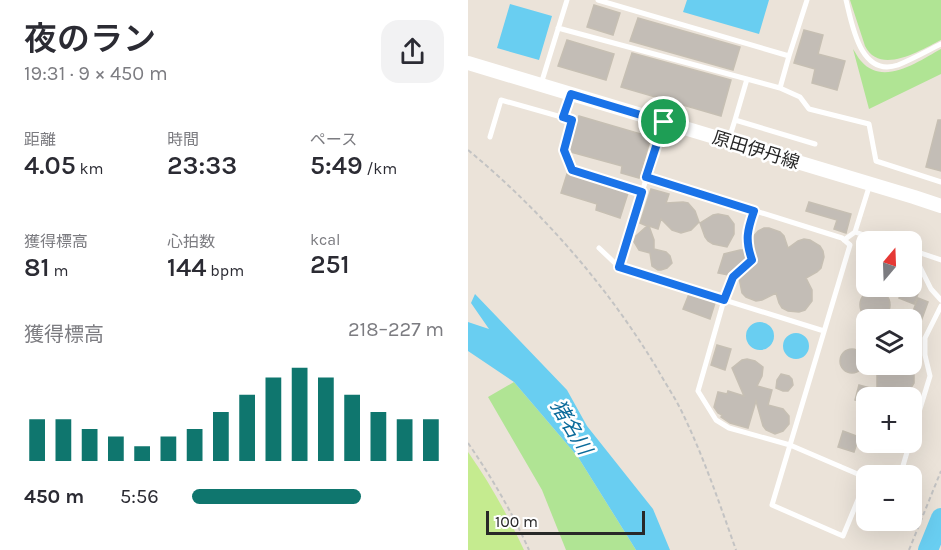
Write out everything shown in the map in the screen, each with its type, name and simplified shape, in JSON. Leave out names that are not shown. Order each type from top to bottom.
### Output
[{"type":"street","name":"原田伊丹線","points":[[468,63],[941,206]]},
{"type":"lane","points":[[541,85],[567,0]]},
{"type":"lane","points":[[598,0],[789,56]]},
{"type":"lane","points":[[780,88],[807,0]]},
{"type":"lane","points":[[846,0],[859,45],[868,58],[875,63],[889,67],[897,65],[941,44]]},
{"type":"lane","points":[[558,28],[780,88],[800,97],[809,109],[869,124],[876,161],[941,182]]},
{"type":"lane","points":[[729,141],[747,79]]},
{"type":"lane","points":[[563,117],[571,94]]},
{"type":"lane","points":[[490,137],[501,100],[572,120],[564,150],[572,170],[642,192]]},
{"type":"lane","points":[[735,120],[815,144]]},
{"type":"lane","points":[[619,267],[664,122]]},
{"type":"lane","points":[[646,177],[842,238],[850,245],[772,505],[843,536],[856,505]]},
{"type":"lane","points":[[844,240],[855,232],[870,184]]},
{"type":"lane","points":[[754,211],[746,236],[752,260],[733,277],[724,300],[698,392],[716,420],[729,428],[790,445],[856,473]]},
{"type":"lane","points":[[599,248],[619,267],[824,331]]},
{"type":"lane","points":[[922,253],[941,260]]},
{"type":"lane","points":[[922,271],[931,289],[941,300]]},
{"type":"lane","points":[[922,402],[930,376],[925,355],[925,338],[941,306]]},
{"type":"path","points":[[468,150],[497,174],[541,217],[598,282],[643,346],[680,408],[711,477],[736,550]]},
{"type":"path","points":[[468,444],[491,477],[530,550]]},
{"type":"path","points":[[909,550],[941,471]]},
{"type":"green space","points":[[850,0],[941,0],[941,40],[901,58],[880,59],[872,55],[865,46]]},
{"type":"green space","points":[[853,49],[860,60],[870,68],[880,72],[890,72],[912,65],[941,49],[941,74],[869,109]]},
{"type":"green space","points":[[514,382],[578,457],[636,550],[566,550],[542,490],[488,397]]},
{"type":"green space","points":[[468,452],[498,500],[524,550],[468,550]]},
{"type":"water","points":[[687,0],[769,0],[759,34],[683,12]]},
{"type":"water","points":[[510,4],[552,16],[539,60],[497,48]]},
{"type":"water","name":"猪名川","points":[[475,294],[567,390],[587,426],[653,509],[670,550],[636,550],[578,457],[514,382],[468,351],[468,322],[489,329],[471,303]]},
{"type":"water","points":[[760,322],[770,326],[774,336],[770,346],[760,350],[750,346],[746,336],[750,326]]},
{"type":"water","points":[[796,333],[805,337],[809,346],[805,355],[796,359],[787,355],[783,346],[787,337]]},
{"type":"building","points":[[594,5],[620,13],[613,35],[587,27]]},
{"type":"building","points":[[638,18],[740,47],[733,70],[630,41]]},
{"type":"building","points":[[804,30],[823,35],[818,54],[845,61],[837,90],[812,83],[815,69],[794,63]]},
{"type":"building","points":[[567,40],[614,54],[606,80],[558,66]]},
{"type":"building","points":[[632,53],[731,80],[721,116],[621,87]]},
{"type":"building","points":[[579,116],[651,137],[639,178],[621,173],[622,166],[571,152]]},
{"type":"building","points":[[938,120],[941,120],[941,171],[926,167]]},
{"type":"building","points":[[567,174],[628,193],[620,218],[596,210],[597,204],[561,193]]},
{"type":"building","points":[[651,189],[669,194],[666,203],[688,203],[695,211],[699,222],[691,230],[681,233],[672,230],[661,219],[658,229],[649,226],[654,240],[654,249],[666,252],[672,263],[661,270],[652,266],[650,253],[639,250],[634,242],[636,236],[647,226],[640,223]]},
{"type":"building","points":[[809,202],[851,214],[846,233],[834,229],[837,220],[806,211]]},
{"type":"building","points":[[718,214],[728,216],[734,224],[734,234],[727,247],[708,241],[700,223]]},
{"type":"building","points":[[764,228],[780,232],[788,248],[804,239],[820,246],[823,251],[821,268],[806,278],[812,290],[812,301],[805,310],[799,312],[782,308],[776,293],[756,301],[742,293],[739,278],[757,261],[753,237]]},
{"type":"building","points":[[744,250],[746,258],[728,275],[718,273],[724,254]]},
{"type":"building","points":[[689,294],[715,303],[710,319],[683,309]]},
{"type":"building","points":[[862,297],[888,297],[889,309],[861,309]]},
{"type":"building","points":[[899,297],[917,297],[914,304]]},
{"type":"building","points":[[918,298],[928,302],[922,319],[922,309],[914,309]]},
{"type":"building","points":[[717,345],[731,349],[725,370],[711,365]]},
{"type":"building","points":[[852,349],[856,350],[856,372],[852,373],[844,369],[840,361],[844,353]]},
{"type":"building","points":[[747,359],[763,367],[757,386],[772,390],[768,405],[783,409],[789,416],[789,424],[783,431],[775,434],[766,430],[756,401],[748,428],[730,423],[721,417],[722,415],[714,407],[718,392],[727,394],[728,391],[744,396],[732,368]]},
{"type":"building","points":[[781,374],[792,379],[793,385],[788,391],[776,388]]},
{"type":"building","points":[[877,375],[914,375],[912,387],[877,387]]},
{"type":"building","points":[[843,431],[856,436],[854,452],[838,447]]},
{"type":"waterway","points":[[928,550],[941,518]]},
{"type":"route","points":[[571,94],[664,122],[646,177],[754,211],[746,236],[752,260],[733,277],[724,300],[619,267],[642,192],[572,170],[564,150],[572,120],[563,117],[571,94]]}]
